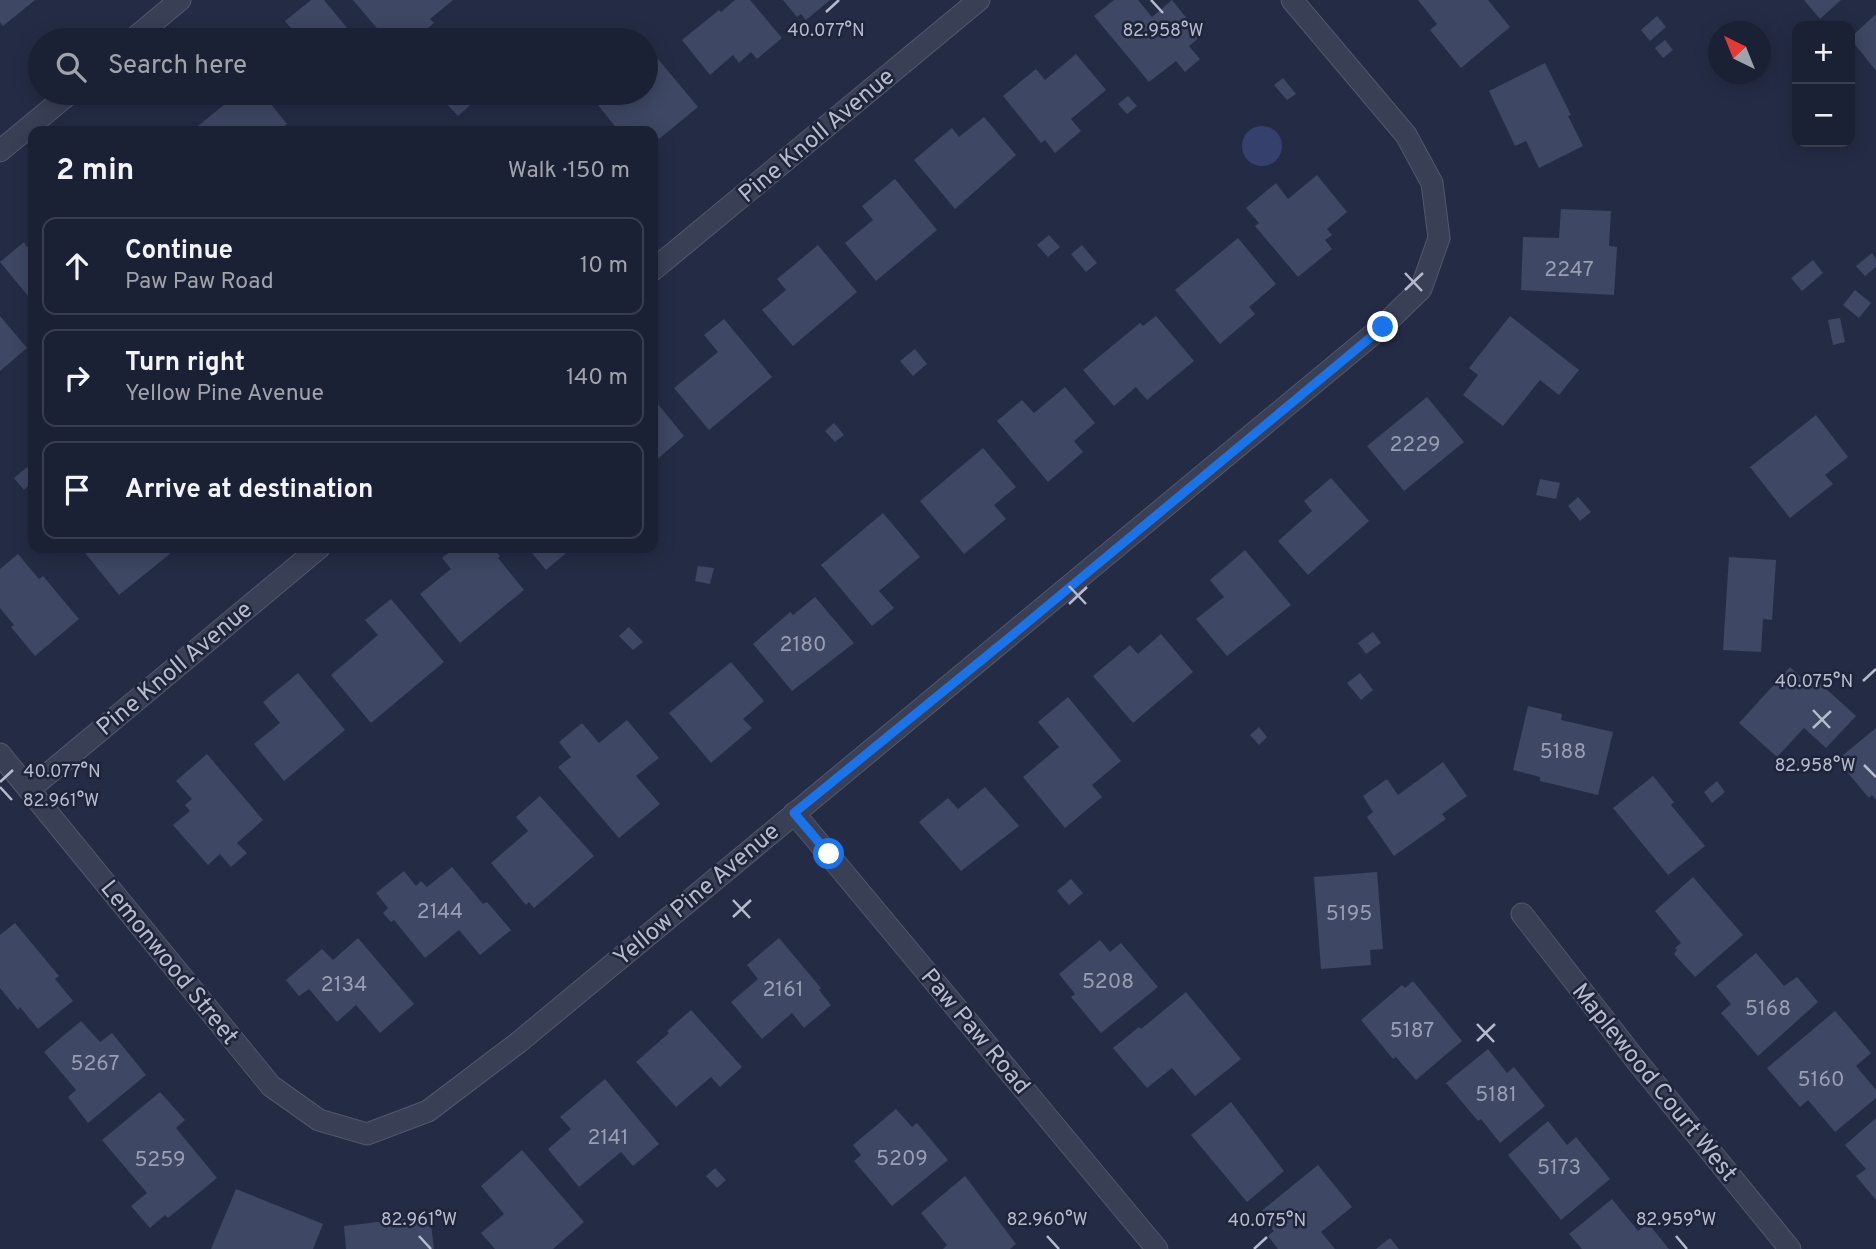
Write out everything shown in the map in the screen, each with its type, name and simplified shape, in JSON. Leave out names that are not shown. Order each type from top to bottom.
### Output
[{"type":"street","points":[[146,28],[180,0]]},
{"type":"street","name":"Pine Knoll Avenue","points":[[658,266],[979,0]]},
{"type":"street","name":"Yellow Pine Avenue","points":[[367,1134],[428,1111],[488,1065],[1383,327],[1421,289],[1439,238],[1432,183],[1406,135],[1292,0]]},
{"type":"street","points":[[30,126],[56,105]]},
{"type":"street","points":[[0,151],[28,128]]},
{"type":"street","name":"Pine Knoll Avenue","points":[[30,789],[313,553]]},
{"type":"street","name":"Lemonwood Street","points":[[0,754],[271,1086],[319,1120],[367,1134]]},
{"type":"street","name":"Paw Paw Road","points":[[794,813],[1157,1249]]},
{"type":"street","name":"Maplewood Court West","points":[[1522,914],[1635,1059],[1790,1249]]},
{"type":"water","points":[[1262,126],[1276,132],[1282,146],[1276,160],[1262,166],[1248,160],[1242,146],[1248,132]]},
{"type":"building","points":[[0,0],[35,0],[3,26],[0,22]]},
{"type":"building","points":[[311,0],[324,0],[347,28],[291,28],[285,21]]},
{"type":"building","points":[[353,0],[453,0],[430,19],[434,23],[428,28],[377,28]]},
{"type":"building","points":[[735,0],[750,0],[782,38],[757,59],[751,52],[739,63],[733,55],[710,75],[682,40]]},
{"type":"building","points":[[783,0],[830,0],[806,20],[801,14],[797,17]]},
{"type":"building","points":[[1114,0],[1138,0],[1152,17],[1172,0],[1201,36],[1189,46],[1200,59],[1185,72],[1176,61],[1149,82],[1094,16]]},
{"type":"building","points":[[1418,0],[1488,0],[1510,27],[1461,68],[1430,30],[1437,24]]},
{"type":"building","points":[[1804,0],[1841,0],[1820,19]]},
{"type":"building","points":[[1876,14],[1876,71],[1855,44],[1855,33]]},
{"type":"building","points":[[1657,16],[1666,27],[1650,41],[1641,30]]},
{"type":"building","points":[[1665,40],[1673,50],[1663,58],[1655,48]]},
{"type":"building","points":[[1076,54],[1106,90],[1071,119],[1081,131],[1055,153],[1045,140],[1041,143],[1003,96],[1036,69],[1045,80]]},
{"type":"building","points":[[658,59],[698,107],[659,139],[658,126],[615,126],[598,105],[658,105]]},
{"type":"building","points":[[1545,63],[1583,146],[1539,168],[1526,141],[1515,146],[1489,91]]},
{"type":"building","points":[[1283,78],[1296,94],[1287,100],[1274,85]]},
{"type":"building","points":[[1128,96],[1137,106],[1127,114],[1118,104]]},
{"type":"building","points":[[224,105],[272,105],[287,124],[284,126],[198,126]]},
{"type":"building","points":[[448,105],[470,105],[458,116]]},
{"type":"building","points":[[984,117],[1016,155],[955,209],[914,160],[952,128],[959,137]]},
{"type":"building","points":[[1317,175],[1347,212],[1327,229],[1332,235],[1325,240],[1332,249],[1298,277],[1255,226],[1259,223],[1246,208],[1276,183],[1288,199]]},
{"type":"building","points":[[895,179],[937,230],[876,281],[845,243],[873,220],[862,206]]},
{"type":"building","points":[[1561,209],[1611,211],[1609,246],[1617,247],[1614,295],[1521,290],[1523,237],[1559,238]]},
{"type":"building","points":[[1049,235],[1060,247],[1048,257],[1037,245]]},
{"type":"building","points":[[1238,238],[1276,284],[1249,307],[1255,314],[1220,344],[1175,290]]},
{"type":"building","points":[[24,242],[28,246],[28,296],[0,262]]},
{"type":"building","points":[[818,245],[857,292],[793,346],[762,310],[786,290],[777,279]]},
{"type":"building","points":[[1082,245],[1097,263],[1086,272],[1071,254]]},
{"type":"building","points":[[1872,253],[1876,259],[1876,267],[1865,276],[1856,266]]},
{"type":"building","points":[[1813,260],[1823,273],[1802,291],[1791,278]]},
{"type":"building","points":[[1855,290],[1871,303],[1859,318],[1843,305]]},
{"type":"building","points":[[0,316],[27,348],[0,371]]},
{"type":"building","points":[[1156,316],[1194,361],[1147,400],[1136,387],[1114,406],[1083,370],[1140,323],[1143,326]]},
{"type":"building","points":[[1510,316],[1579,370],[1559,395],[1540,380],[1503,426],[1463,395],[1478,375],[1469,368]]},
{"type":"building","points":[[1840,318],[1845,342],[1833,345],[1828,320]]},
{"type":"building","points":[[724,319],[772,377],[709,430],[674,388],[718,352],[704,335]]},
{"type":"building","points":[[915,349],[927,364],[913,376],[900,361]]},
{"type":"building","points":[[1065,387],[1095,423],[1074,441],[1083,452],[1048,482],[997,421],[1022,400],[1034,413]]},
{"type":"building","points":[[1427,397],[1464,442],[1404,491],[1367,446]]},
{"type":"building","points":[[658,404],[684,436],[658,459]]},
{"type":"building","points":[[1816,415],[1848,457],[1825,475],[1833,484],[1790,518],[1750,467]]},
{"type":"building","points":[[834,423],[844,435],[835,442],[825,431]]},
{"type":"building","points":[[983,448],[1016,487],[994,505],[1006,519],[964,554],[920,501]]},
{"type":"building","points":[[28,468],[28,486],[24,490],[14,478]]},
{"type":"building","points":[[1331,478],[1369,521],[1308,575],[1278,541],[1312,511],[1304,501]]},
{"type":"building","points":[[1540,479],[1560,483],[1556,499],[1536,495]]},
{"type":"building","points":[[1578,497],[1591,512],[1580,521],[1568,506]]},
{"type":"building","points":[[883,513],[920,557],[879,591],[894,608],[872,626],[821,565]]},
{"type":"building","points":[[1245,550],[1291,605],[1227,656],[1196,619],[1224,597],[1210,580]]},
{"type":"building","points":[[85,553],[171,553],[119,595]]},
{"type":"building","points":[[448,553],[497,553],[500,556],[498,558],[524,590],[460,643],[420,594],[451,569],[442,558]]},
{"type":"building","points":[[532,553],[566,553],[546,570]]},
{"type":"building","points":[[18,554],[39,579],[43,576],[79,619],[35,656],[11,627],[14,625],[0,608],[0,569]]},
{"type":"building","points":[[1729,557],[1776,560],[1772,620],[1763,619],[1761,652],[1723,650]]},
{"type":"building","points":[[698,566],[714,568],[710,584],[695,581]]},
{"type":"building","points":[[815,597],[854,643],[792,691],[753,644],[790,612],[793,615]]},
{"type":"building","points":[[391,599],[444,662],[371,723],[331,675],[378,635],[365,620]]},
{"type":"building","points":[[629,627],[643,642],[633,650],[619,636]]},
{"type":"building","points":[[1373,632],[1381,643],[1366,654],[1358,643]]},
{"type":"building","points":[[1161,634],[1193,672],[1133,723],[1093,676],[1130,645],[1138,654]]},
{"type":"building","points":[[731,662],[764,701],[743,719],[752,728],[711,763],[669,713]]},
{"type":"building","points":[[1790,667],[1807,683],[1813,677],[1856,716],[1826,748],[1804,728],[1777,757],[1739,723]]},
{"type":"building","points":[[298,673],[345,730],[284,781],[254,744],[280,723],[263,702]]},
{"type":"building","points":[[1360,673],[1373,690],[1361,700],[1347,683]]},
{"type":"building","points":[[1068,697],[1121,761],[1092,785],[1102,797],[1065,828],[1023,777],[1059,747],[1038,722]]},
{"type":"building","points":[[1528,706],[1562,714],[1561,720],[1613,732],[1598,795],[1540,781],[1540,777],[1513,770]]},
{"type":"building","points":[[627,720],[659,758],[636,776],[660,804],[619,838],[558,767],[571,757],[559,742],[582,723],[599,743]]},
{"type":"building","points":[[1259,727],[1267,737],[1259,745],[1250,735]]},
{"type":"building","points":[[1876,728],[1876,800],[1872,795],[1869,798],[1837,760]]},
{"type":"building","points":[[207,754],[263,820],[237,843],[247,853],[231,867],[220,854],[208,865],[173,825],[190,811],[185,805],[192,799],[176,781]]},
{"type":"building","points":[[1443,762],[1467,796],[1442,814],[1446,819],[1394,856],[1367,817],[1373,812],[1363,796],[1387,779],[1398,795]]},
{"type":"building","points":[[1653,776],[1674,802],[1671,805],[1705,846],[1668,875],[1613,808]]},
{"type":"building","points":[[1717,781],[1725,792],[1712,803],[1704,792]]},
{"type":"building","points":[[985,787],[1019,826],[961,871],[919,822],[948,798],[958,809]]},
{"type":"building","points":[[540,796],[594,856],[534,908],[529,902],[526,905],[491,863],[528,831],[516,817]]},
{"type":"building","points":[[452,867],[483,904],[487,902],[511,930],[480,955],[459,930],[425,958],[394,920],[391,922],[383,913],[388,908],[376,893],[404,871],[416,886],[421,881],[427,887]]},
{"type":"building","points":[[1377,872],[1383,949],[1370,950],[1371,965],[1321,969],[1314,877]]},
{"type":"building","points":[[1693,877],[1743,935],[1695,977],[1674,954],[1677,950],[1675,948],[1681,943],[1655,911]]},
{"type":"building","points":[[1071,879],[1083,893],[1069,905],[1057,891]]},
{"type":"building","points":[[15,923],[59,976],[55,979],[73,1001],[38,1029],[0,988],[0,935]]},
{"type":"building","points":[[358,938],[414,1004],[380,1033],[356,1005],[337,1022],[309,989],[299,996],[286,980],[322,949],[333,960]]},
{"type":"building","points":[[779,938],[821,988],[819,990],[831,1005],[804,1028],[792,1013],[762,1039],[731,1002],[758,979],[747,965]]},
{"type":"building","points":[[1100,940],[1110,952],[1121,943],[1158,987],[1101,1033],[1071,997],[1075,994],[1059,974]]},
{"type":"building","points":[[1756,953],[1784,986],[1797,977],[1818,1002],[1758,1056],[1721,1013],[1731,1004],[1716,986]]},
{"type":"building","points":[[1413,981],[1462,1041],[1416,1080],[1396,1057],[1393,1059],[1361,1020],[1402,985],[1405,988]]},
{"type":"building","points":[[1186,992],[1241,1059],[1195,1096],[1172,1068],[1147,1088],[1113,1048]]},
{"type":"building","points":[[691,1010],[742,1067],[720,1087],[711,1077],[676,1107],[636,1062]]},
{"type":"building","points":[[1835,1011],[1871,1053],[1856,1066],[1876,1090],[1876,1098],[1835,1132],[1808,1100],[1800,1107],[1767,1068]]},
{"type":"building","points":[[81,1021],[100,1042],[112,1033],[146,1075],[88,1123],[68,1097],[76,1090],[44,1052]]},
{"type":"building","points":[[1488,1049],[1507,1073],[1514,1067],[1545,1106],[1500,1143],[1446,1083]]},
{"type":"building","points":[[605,1079],[659,1144],[633,1166],[621,1152],[579,1187],[548,1149],[571,1129],[560,1117]]},
{"type":"building","points":[[160,1092],[185,1120],[176,1128],[217,1178],[168,1218],[165,1215],[150,1228],[131,1206],[147,1193],[102,1140]]},
{"type":"building","points":[[1231,1102],[1284,1171],[1247,1202],[1191,1135]]},
{"type":"building","points":[[896,1109],[912,1127],[917,1123],[948,1160],[892,1206],[854,1161],[861,1155],[853,1145]]},
{"type":"building","points":[[1876,1118],[1876,1200],[1856,1176],[1866,1169],[1845,1145]]},
{"type":"building","points":[[1548,1121],[1567,1145],[1576,1137],[1610,1179],[1561,1220],[1508,1155]]},
{"type":"building","points":[[522,1150],[584,1222],[553,1249],[495,1249],[481,1233],[504,1214],[481,1186]]},
{"type":"building","points":[[1318,1165],[1352,1207],[1321,1232],[1335,1249],[1278,1249],[1268,1236],[1274,1231],[1259,1213]]},
{"type":"building","points":[[715,1168],[726,1180],[717,1188],[706,1176]]},
{"type":"building","points":[[965,1176],[1016,1244],[1010,1249],[943,1249],[947,1245],[921,1213]]},
{"type":"building","points":[[236,1189],[323,1224],[313,1249],[211,1249]]},
{"type":"building","points":[[1612,1199],[1638,1231],[1648,1223],[1669,1249],[1582,1249],[1569,1234]]},
{"type":"building","points":[[430,1216],[434,1249],[346,1249],[344,1226]]},
{"type":"building","points":[[1390,1238],[1399,1249],[1376,1249]]},
{"type":"route","points":[[829,854],[794,813],[1383,327]]}]
